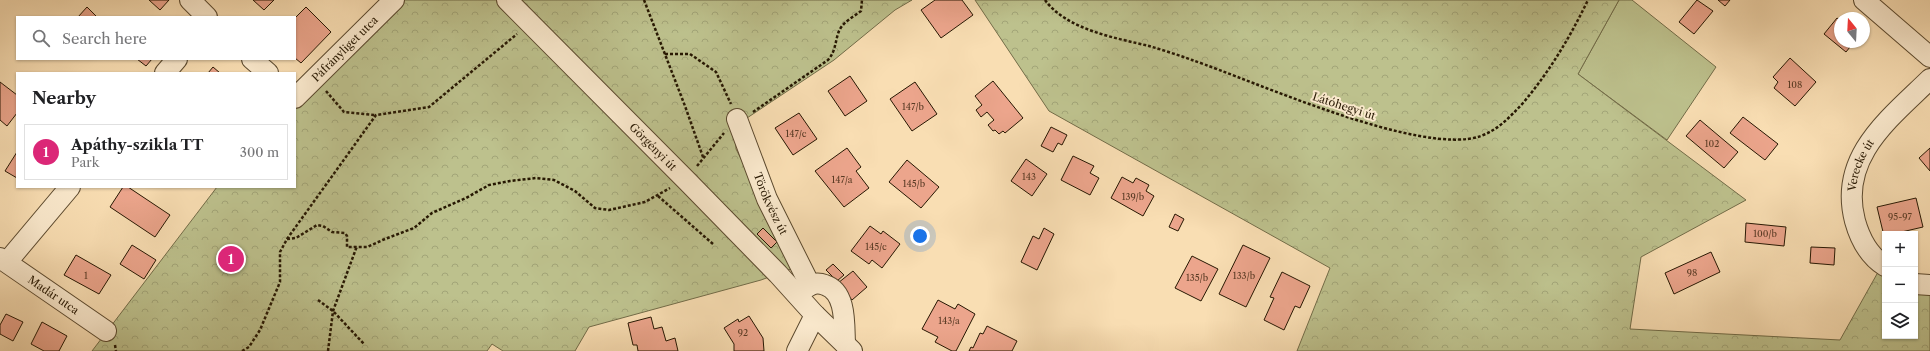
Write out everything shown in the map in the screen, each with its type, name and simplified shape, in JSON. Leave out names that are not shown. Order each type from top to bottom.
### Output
[{"type":"street","points":[[190,0],[205,16]]},
{"type":"street","name":"Páfrányliget utca","points":[[296,97],[394,0]]},
{"type":"street","name":"Görgényi út","points":[[507,0],[688,181],[803,290]]},
{"type":"street","points":[[1864,0],[1930,57]]},
{"type":"street","points":[[166,72],[176,60]]},
{"type":"street","points":[[253,60],[267,72]]},
{"type":"street","name":"Verecke út","points":[[1882,264],[1875,259],[1865,247],[1858,231],[1851,197],[1853,174],[1862,152],[1887,120],[1930,79]]},
{"type":"street","name":"Törökvész út","points":[[737,119],[803,290],[815,315],[849,347]]},
{"type":"street","points":[[3,260],[69,188]]},
{"type":"street","name":"Madár utca","points":[[3,260],[106,331]]},
{"type":"street","name":"Törökvész út","points":[[803,290],[816,283],[830,287],[838,296],[842,307],[849,347]]},
{"type":"street","points":[[1918,284],[1930,286]]},
{"type":"street","points":[[797,351],[815,315]]},
{"type":"path","points":[[644,0],[703,158],[737,119],[749,117],[756,109],[828,60],[834,54],[839,31],[844,24],[861,11],[862,0]]},
{"type":"path","name":"Látóhegyi út","points":[[1045,0],[1050,7],[1064,17],[1107,36],[1158,49],[1342,115],[1381,127],[1423,136],[1471,139],[1490,132],[1506,122],[1534,90],[1570,36],[1588,0]]},
{"type":"path","points":[[325,68],[324,87],[344,112],[376,115],[429,107],[529,23]]},
{"type":"path","points":[[665,54],[690,54],[716,72],[726,90],[737,119]]},
{"type":"path","points":[[242,351],[249,347],[260,330],[280,282],[280,252],[287,239],[376,115]]},
{"type":"path","points":[[287,239],[296,238],[317,225],[323,226],[332,232],[345,233],[347,236],[347,247],[367,247],[414,228],[432,213],[466,198],[489,185],[510,181],[536,178],[554,180],[575,191],[595,208],[609,210],[645,202],[674,186],[688,181]]},
{"type":"path","points":[[658,196],[713,244]]},
{"type":"path","points":[[328,351],[333,311],[357,246]]},
{"type":"path","points":[[318,300],[333,311],[364,344]]},
{"type":"green space","points":[[394,0],[912,0],[895,10],[834,60],[735,126],[736,149],[796,267],[761,280],[589,327],[575,351],[503,351],[492,344],[487,351],[92,351],[216,188],[296,188],[296,97]]},
{"type":"green space","points":[[975,0],[1619,0],[1578,74],[1746,200],[1641,257],[1630,329],[1840,340],[1882,265],[1882,339],[1918,339],[1918,284],[1930,285],[1930,351],[1297,351],[1330,268],[1049,111]]},
{"type":"green space","points":[[1619,0],[1632,0],[1716,67],[1667,140],[1578,74]]},
{"type":"building","points":[[149,0],[169,0],[160,10]]},
{"type":"building","points":[[253,0],[274,0],[264,10]]},
{"type":"building","points":[[935,0],[962,0],[973,15],[941,38],[921,10]]},
{"type":"building","points":[[1697,0],[1713,11],[1694,34],[1679,22]]},
{"type":"building","points":[[1718,0],[1730,0],[1725,6]]},
{"type":"building","points":[[87,7],[96,16],[79,16]]},
{"type":"building","points":[[306,7],[331,32],[301,63],[296,59],[296,17]]},
{"type":"building","points":[[1834,22],[1834,42],[1824,34]]},
{"type":"building","points":[[1841,48],[1849,48],[1846,52]]},
{"type":"building","points":[[1790,58],[1816,82],[1795,106],[1774,88],[1778,82],[1773,77]]},
{"type":"building","points":[[138,60],[151,60],[146,66]]},
{"type":"building","points":[[213,67],[219,72],[209,72]]},
{"type":"building","points":[[850,76],[867,101],[845,116],[828,91]]},
{"type":"building","points":[[993,81],[1023,118],[1005,133],[1003,131],[999,134],[995,130],[993,131],[988,125],[994,120],[987,112],[981,117],[976,110],[982,105],[975,96]]},
{"type":"building","points":[[0,82],[16,94],[16,114],[7,126],[0,120]]},
{"type":"building","points":[[915,82],[937,114],[912,131],[890,99]]},
{"type":"building","points":[[799,113],[817,139],[793,155],[775,128]]},
{"type":"building","points":[[1743,117],[1778,144],[1765,160],[1730,133]]},
{"type":"building","points":[[1700,120],[1738,152],[1724,168],[1686,136]]},
{"type":"building","points":[[1051,127],[1067,135],[1062,145],[1058,143],[1053,152],[1041,146]]},
{"type":"building","points":[[847,148],[861,167],[856,171],[869,188],[844,207],[815,171]]},
{"type":"building","points":[[1930,148],[1930,171],[1919,158]]},
{"type":"building","points":[[16,154],[16,177],[5,171]]},
{"type":"building","points":[[1073,156],[1094,166],[1090,173],[1099,178],[1090,195],[1061,180]]},
{"type":"building","points":[[1026,159],[1047,174],[1032,196],[1011,181]]},
{"type":"building","points":[[907,160],[939,187],[921,208],[889,182]]},
{"type":"building","points":[[1122,177],[1133,183],[1136,178],[1149,185],[1146,191],[1154,196],[1143,216],[1111,198]]},
{"type":"building","points":[[122,188],[130,188],[170,215],[155,237],[110,207]]},
{"type":"building","points":[[1916,198],[1923,227],[1906,231],[1883,231],[1877,207]]},
{"type":"building","points":[[1175,214],[1184,219],[1178,231],[1169,227]]},
{"type":"building","points":[[1746,223],[1786,227],[1784,246],[1745,242]]},
{"type":"building","points":[[870,226],[881,234],[883,231],[900,244],[882,268],[872,260],[869,264],[851,251]]},
{"type":"building","points":[[763,228],[777,242],[771,248],[757,234]]},
{"type":"building","points":[[1044,228],[1054,234],[1037,270],[1021,262],[1033,236],[1039,239]]},
{"type":"building","points":[[132,245],[156,260],[144,279],[120,264]]},
{"type":"building","points":[[1243,245],[1270,258],[1246,307],[1219,294]]},
{"type":"building","points":[[1811,247],[1835,248],[1834,265],[1810,263]]},
{"type":"building","points":[[1711,252],[1720,272],[1674,294],[1665,273]]},
{"type":"building","points":[[76,255],[111,275],[99,294],[64,275]]},
{"type":"building","points":[[1192,256],[1218,269],[1201,301],[1175,288]]},
{"type":"building","points":[[833,264],[844,275],[837,281],[826,270]]},
{"type":"building","points":[[853,271],[867,287],[852,300],[838,283]]},
{"type":"building","points":[[1282,272],[1310,286],[1300,308],[1295,306],[1284,330],[1264,320],[1274,298],[1270,297]]},
{"type":"building","points":[[938,300],[955,309],[958,304],[975,314],[956,351],[952,351],[935,342],[938,337],[922,329]]},
{"type":"building","points":[[6,314],[23,322],[13,341],[0,334],[0,325]]},
{"type":"building","points":[[749,316],[763,338],[764,351],[734,351],[734,344],[724,328],[738,319],[739,322]]},
{"type":"building","points":[[651,317],[654,329],[662,327],[666,341],[675,338],[678,351],[638,351],[637,345],[633,345],[628,323]]},
{"type":"building","points":[[42,322],[67,336],[59,351],[44,351],[31,344]]},
{"type":"building","points":[[987,326],[1017,341],[1012,351],[969,351],[971,347],[973,348],[980,333],[983,334]]},
{"type":"place","name":"Apáthy-szikla TT","points":[[231,259]]}]
